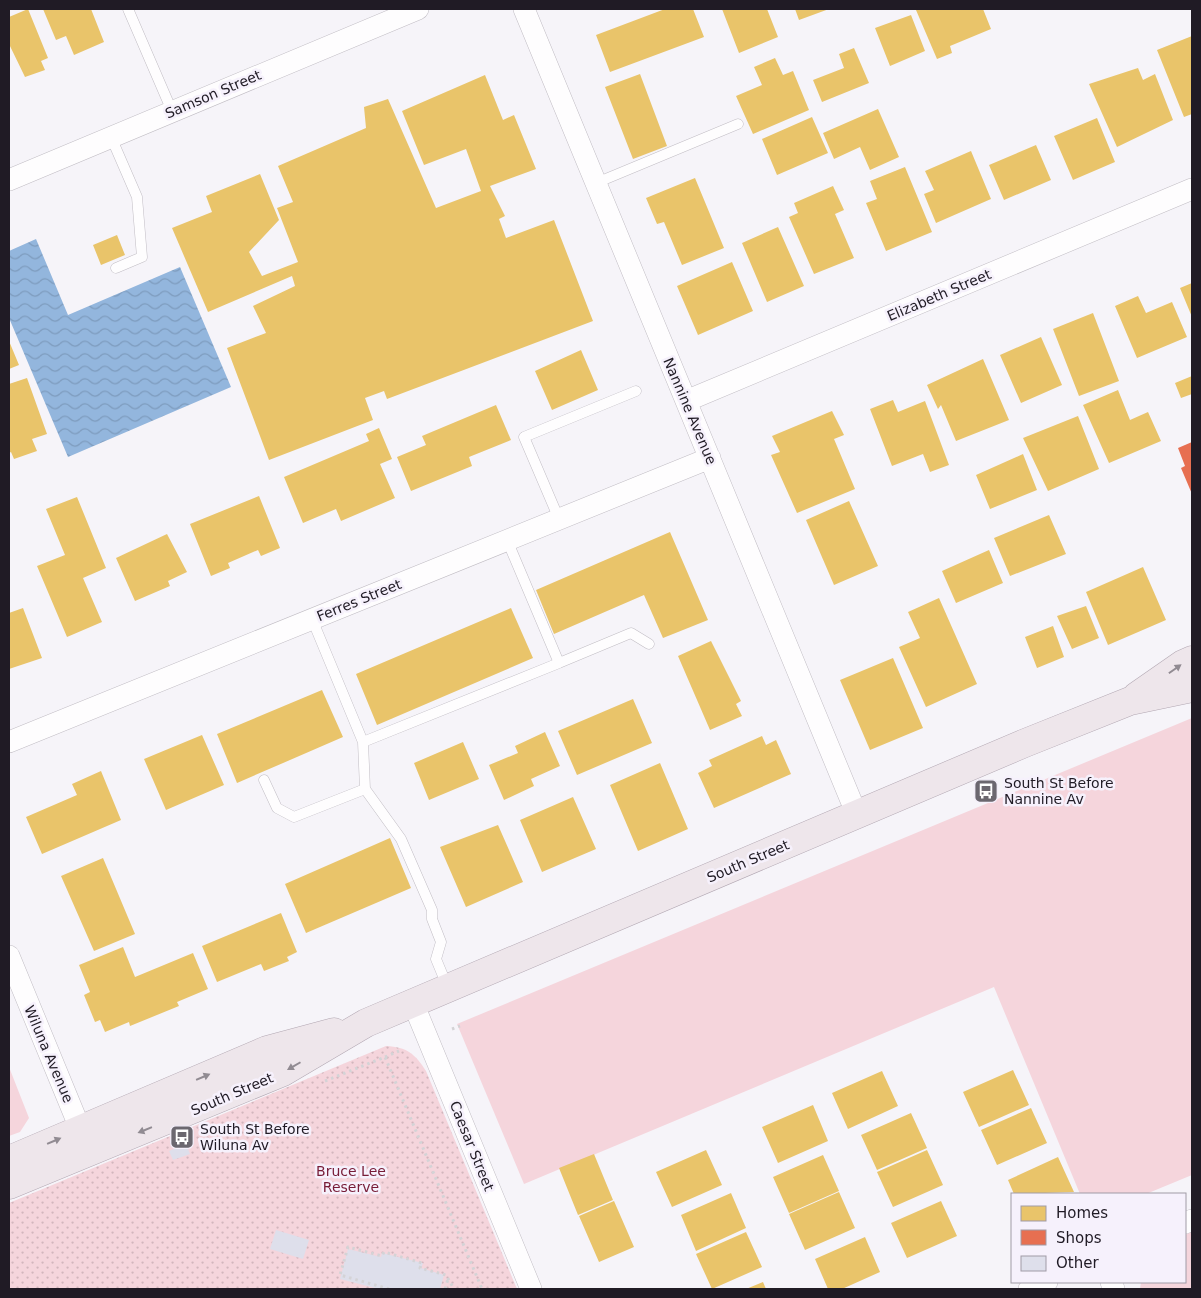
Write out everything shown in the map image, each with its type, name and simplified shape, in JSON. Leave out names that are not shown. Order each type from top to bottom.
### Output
[{"type":"main road","name":"South Street","points":[[1130,701],[1183,664],[1192,660]]},
{"type":"main road","name":"South Street","points":[[9,1185],[86,1140],[267,1050],[366,1023],[857,814],[1130,701],[1192,688]]},
{"type":"main road","name":"South Street","points":[[9,1160],[86,1140]]},
{"type":"street","name":"Samson Street","points":[[9,180],[418,9]]},
{"type":"street","name":"Nannine Avenue","points":[[524,9],[857,814]]},
{"type":"street","name":"Elizabeth Street","points":[[686,401],[1192,189]]},
{"type":"street","name":"Ferres Street","points":[[9,742],[710,458]]},
{"type":"street","name":"Wiluna Avenue","points":[[9,956],[86,1140]]},
{"type":"street","name":"Caesar Street","points":[[413,1003],[531,1289]]},
{"type":"street","points":[[1029,1289],[1044,1283]]},
{"type":"lane","points":[[128,9],[172,111]]},
{"type":"lane","points":[[596,183],[738,124]]},
{"type":"lane","points":[[111,136],[137,197],[142,257],[116,268]]},
{"type":"lane","points":[[560,519],[524,438],[636,390]]},
{"type":"lane","points":[[507,540],[559,663]]},
{"type":"lane","points":[[312,619],[363,742],[365,789],[401,839],[432,910],[432,919],[441,942],[436,959],[448,988]]},
{"type":"lane","points":[[363,742],[631,632],[649,644]]},
{"type":"lane","points":[[264,780],[277,808],[294,817],[365,789]]},
{"type":"path","points":[[452,1029],[460,1026]]},
{"type":"path","points":[[324,1082],[399,1051]]},
{"type":"path","points":[[385,1057],[482,1289]]},
{"type":"path","points":[[389,1289],[340,1275],[348,1247],[382,1256],[384,1252],[422,1263],[420,1268],[446,1275],[454,1289]]},
{"type":"path","points":[[445,1289],[448,1278]]},
{"type":"green space","points":[[1192,718],[1192,1175],[1148,1193],[1080,1193],[994,987],[524,1184],[457,1024]]},
{"type":"green space","name":"Bruce Lee Reserve","points":[[386,1046],[400,1048],[410,1053],[426,1071],[517,1289],[9,1289],[9,1203]]},
{"type":"green space","points":[[9,1067],[29,1118],[20,1132],[9,1136]]},
{"type":"green space","points":[[1192,1231],[1192,1289],[1140,1289],[1141,1283],[1186,1283],[1186,1234]]},
{"type":"water","points":[[36,239],[68,315],[180,267],[231,387],[68,457],[9,318],[9,251]]},
{"type":"building: Homes","points":[[28,9],[48,58],[41,61],[45,70],[25,77],[9,44],[9,17]]},
{"type":"building: Homes","points":[[43,9],[91,9],[104,42],[74,55],[66,36],[56,40]]},
{"type":"building: Homes","points":[[665,9],[693,9],[704,37],[610,72],[596,35]]},
{"type":"building: Homes","points":[[722,9],[767,9],[778,37],[739,53]]},
{"type":"building: Homes","points":[[795,9],[829,9],[799,20]]},
{"type":"building: Homes","points":[[983,9],[991,29],[950,46],[952,53],[937,59],[916,10]]},
{"type":"building: Homes","points":[[911,15],[925,51],[890,66],[875,28]]},
{"type":"building: Homes","points":[[1192,36],[1192,114],[1184,117],[1157,50]]},
{"type":"building: Homes","points":[[854,48],[869,83],[822,102],[813,80],[844,68],[839,54]]},
{"type":"building: Homes","points":[[775,58],[783,75],[793,71],[809,110],[753,134],[736,96],[762,85],[754,67]]},
{"type":"building: Homes","points":[[1138,68],[1143,80],[1155,74],[1173,120],[1117,147],[1089,84]]},
{"type":"building: Homes","points":[[640,74],[667,146],[633,159],[605,87]]},
{"type":"building: Homes","points":[[485,75],[503,120],[514,115],[536,169],[490,186],[505,216],[499,219],[506,238],[554,220],[593,321],[387,399],[384,391],[365,398],[373,420],[269,460],[227,348],[266,333],[253,306],[295,286],[292,276],[208,312],[172,228],[212,212],[206,196],[260,174],[279,220],[249,252],[262,276],[298,262],[277,208],[293,202],[278,166],[366,128],[364,107],[388,99],[436,208],[481,191],[466,149],[424,165],[402,111]]},
{"type":"building: Homes","points":[[878,109],[899,157],[870,170],[860,147],[834,159],[823,133]]},
{"type":"building: Homes","points":[[812,117],[828,153],[777,175],[762,139]]},
{"type":"building: Homes","points":[[1097,118],[1115,162],[1073,180],[1054,136]]},
{"type":"building: Homes","points":[[1036,145],[1051,180],[1004,200],[989,165]]},
{"type":"building: Homes","points":[[971,151],[991,199],[936,223],[924,194],[934,190],[925,171]]},
{"type":"building: Homes","points":[[905,167],[932,232],[886,251],[866,203],[877,199],[870,181]]},
{"type":"building: Homes","points":[[695,178],[724,248],[682,265],[664,222],[657,224],[646,198]]},
{"type":"building: Homes","points":[[833,186],[844,210],[835,214],[854,258],[814,274],[789,217],[798,213],[794,203]]},
{"type":"building: Homes","points":[[778,227],[804,286],[767,302],[742,243]]},
{"type":"building: Homes","points":[[117,235],[125,255],[101,265],[93,245]]},
{"type":"building: Homes","points":[[732,262],[753,311],[698,335],[677,286]]},
{"type":"building: Homes","points":[[1192,283],[1192,317],[1180,288]]},
{"type":"building: Homes","points":[[1138,296],[1146,313],[1172,302],[1187,337],[1137,358],[1115,306]]},
{"type":"building: Homes","points":[[1093,313],[1119,381],[1079,396],[1053,329]]},
{"type":"building: Homes","points":[[1041,337],[1062,385],[1021,403],[1000,355]]},
{"type":"building: Homes","points":[[9,341],[19,365],[9,369]]},
{"type":"building: Homes","points":[[581,350],[598,390],[552,410],[535,371]]},
{"type":"building: Homes","points":[[983,359],[1009,420],[956,441],[941,405],[938,409],[927,385]]},
{"type":"building: Homes","points":[[1192,376],[1192,394],[1181,398],[1175,383]]},
{"type":"building: Homes","points":[[27,378],[47,434],[32,439],[37,451],[14,459],[11,452],[9,453],[9,384]]},
{"type":"building: Homes","points":[[1118,390],[1130,420],[1148,412],[1161,441],[1109,463],[1083,405]]},
{"type":"building: Homes","points":[[893,400],[898,412],[925,401],[949,465],[930,472],[923,454],[892,466],[870,409]]},
{"type":"building: Homes","points":[[496,405],[511,440],[469,457],[472,466],[411,491],[397,457],[426,445],[422,436]]},
{"type":"building: Homes","points":[[832,411],[844,435],[834,439],[855,489],[797,513],[771,455],[780,452],[772,436]]},
{"type":"building: Homes","points":[[1078,416],[1099,469],[1048,491],[1023,438]]},
{"type":"building: Homes","points":[[379,428],[392,459],[380,464],[395,498],[341,521],[336,509],[303,523],[284,477],[369,441],[366,434]]},
{"type":"building: Homes","points":[[1023,454],[1037,490],[990,509],[976,475]]},
{"type":"building: Homes","points":[[259,496],[280,548],[261,556],[258,550],[228,563],[230,568],[211,576],[190,524]]},
{"type":"building: Homes","points":[[77,497],[106,568],[83,578],[102,622],[67,637],[37,566],[65,555],[46,509]]},
{"type":"building: Homes","points":[[849,501],[878,566],[834,585],[806,520]]},
{"type":"building: Homes","points":[[1049,515],[1066,554],[1010,576],[994,538]]},
{"type":"building: Homes","points":[[670,532],[708,620],[663,638],[644,595],[554,634],[536,590]]},
{"type":"building: Homes","points":[[167,534],[187,572],[168,581],[170,586],[135,601],[116,558]]},
{"type":"building: Homes","points":[[989,550],[1003,583],[956,603],[942,571]]},
{"type":"building: Homes","points":[[1143,567],[1166,620],[1108,645],[1086,592]]},
{"type":"building: Homes","points":[[939,598],[977,684],[926,707],[899,647],[920,638],[908,612]]},
{"type":"building: Homes","points":[[1086,606],[1099,638],[1072,649],[1057,616]]},
{"type":"building: Homes","points":[[23,608],[42,658],[9,669],[9,613]]},
{"type":"building: Homes","points":[[511,608],[533,658],[377,725],[356,674]]},
{"type":"building: Homes","points":[[1053,626],[1064,657],[1037,668],[1025,637]]},
{"type":"building: Homes","points":[[711,641],[741,701],[736,704],[742,716],[710,730],[678,656]]},
{"type":"building: Homes","points":[[893,658],[923,728],[870,750],[840,680]]},
{"type":"building: Homes","points":[[322,690],[343,737],[237,783],[217,734]]},
{"type":"building: Homes","points":[[633,699],[652,743],[577,775],[558,731]]},
{"type":"building: Homes","points":[[545,732],[560,766],[531,779],[534,786],[504,800],[489,765],[518,753],[515,746]]},
{"type":"building: Homes","points":[[202,735],[224,785],[166,810],[144,759]]},
{"type":"building: Homes","points":[[762,736],[766,745],[776,740],[791,774],[714,808],[698,773],[712,766],[709,760]]},
{"type":"building: Homes","points":[[463,742],[479,779],[429,800],[414,763]]},
{"type":"building: Homes","points":[[660,763],[688,829],[638,851],[610,785]]},
{"type":"building: Homes","points":[[101,771],[121,820],[42,854],[26,817],[77,795],[72,784]]},
{"type":"building: Homes","points":[[573,797],[596,849],[542,872],[520,820]]},
{"type":"building: Homes","points":[[498,825],[523,882],[466,907],[440,847]]},
{"type":"building: Homes","points":[[390,838],[411,888],[306,933],[285,884]]},
{"type":"building: Homes","points":[[103,858],[135,934],[94,951],[61,876]]},
{"type":"building: Homes","points":[[281,913],[297,952],[287,957],[289,961],[264,971],[261,964],[217,982],[202,946]]},
{"type":"building: Homes","points":[[123,947],[135,977],[193,953],[208,989],[177,1002],[179,1006],[130,1026],[129,1022],[105,1032],[100,1020],[95,1022],[84,995],[90,992],[79,965]]},
{"type":"building: Homes","points":[[1013,1070],[1029,1105],[979,1127],[963,1092]]},
{"type":"building: Homes","points":[[882,1071],[898,1106],[848,1129],[832,1093]]},
{"type":"building: Homes","points":[[813,1105],[828,1141],[778,1163],[762,1127]]},
{"type":"building: Homes","points":[[1031,1108],[1047,1143],[997,1165],[981,1130]]},
{"type":"building: Homes","points":[[911,1113],[927,1148],[877,1170],[861,1135]]},
{"type":"building: Homes","points":[[706,1150],[722,1185],[672,1207],[656,1172]]},
{"type":"building: Homes","points":[[927,1150],[943,1185],[893,1207],[877,1172]]},
{"type":"building: Homes","points":[[594,1154],[613,1200],[578,1215],[559,1168]]},
{"type":"building: Homes","points":[[823,1155],[839,1191],[789,1213],[773,1177]]},
{"type":"building: Homes","points":[[1058,1157],[1074,1192],[1014,1193],[1008,1180]]},
{"type":"building: Homes","points":[[839,1192],[855,1228],[805,1250],[789,1214]]},
{"type":"building: Homes","points":[[731,1193],[746,1228],[696,1251],[681,1215]]},
{"type":"building: Homes","points":[[614,1201],[634,1247],[599,1262],[579,1216]]},
{"type":"building: Homes","points":[[941,1201],[957,1236],[907,1258],[891,1223]]},
{"type":"building: Homes","points":[[746,1232],[762,1267],[712,1289],[696,1254]]},
{"type":"building: Homes","points":[[865,1237],[880,1272],[842,1289],[828,1289],[815,1259]]},
{"type":"building: Homes","points":[[763,1282],[766,1289],[746,1289]]},
{"type":"building: Shops","points":[[1192,442],[1192,494],[1181,468],[1185,466],[1178,448]]},
{"type":"building: Other","points":[[186,1144],[190,1154],[173,1160],[169,1151]]},
{"type":"building: Other","points":[[276,1230],[309,1240],[303,1259],[270,1249]]},
{"type":"building: Other","points":[[348,1249],[381,1257],[382,1253],[423,1263],[421,1268],[444,1275],[440,1289],[379,1289],[340,1279]]},
{"type":"place","name":"South St Before Nannine Av","points":[[986,791]]},
{"type":"place","name":"South St Before Wiluna Av","points":[[182,1137]]}]
